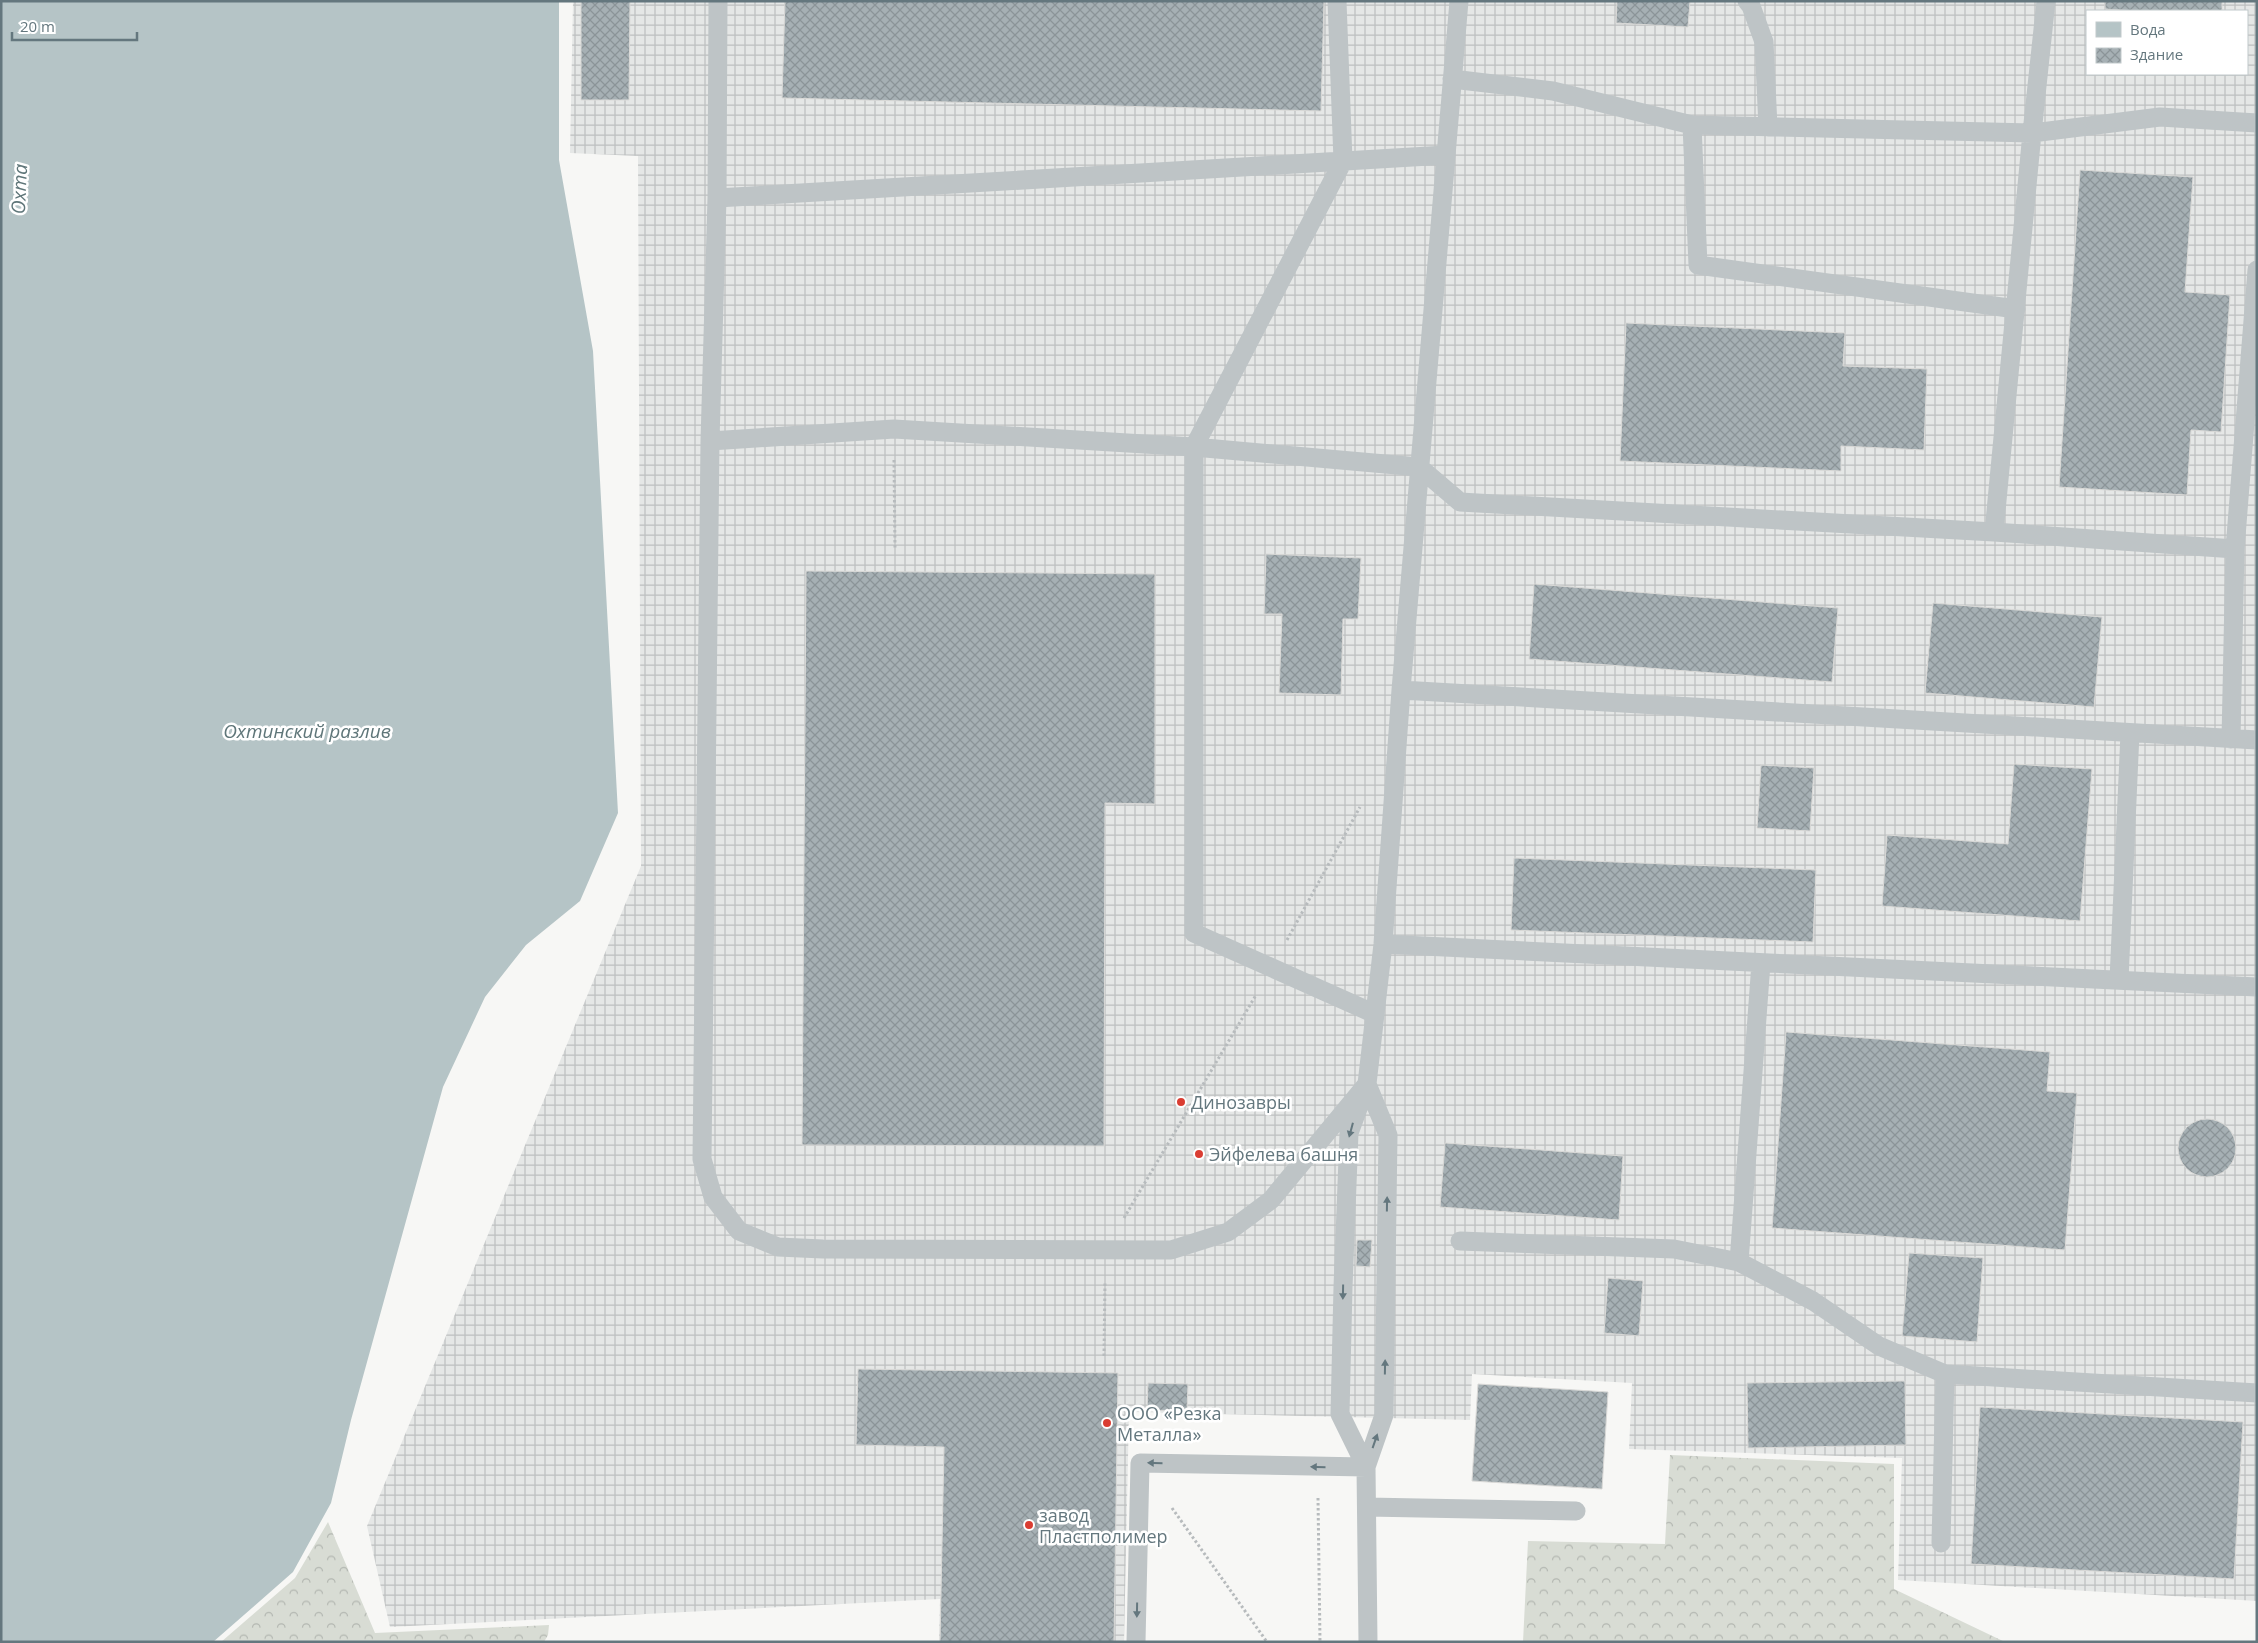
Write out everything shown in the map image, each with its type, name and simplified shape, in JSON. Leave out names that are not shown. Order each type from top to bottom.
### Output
[{"type":"lane","points":[[718,1],[717,198],[710,441],[702,1158],[713,1198],[740,1231],[778,1247],[823,1250],[1106,1248],[1170,1250],[1228,1232],[1271,1200],[1367,1084]]},
{"type":"lane","points":[[1337,1],[1344,161],[1194,447],[1194,934],[1375,1014]]},
{"type":"lane","points":[[1366,1467],[1340,1414],[1349,1133],[1367,1084],[1383,944],[1401,690],[1459,1]]},
{"type":"lane","points":[[1747,1],[1751,6],[1764,42],[1768,127]]},
{"type":"lane","points":[[1994,532],[2046,1]]},
{"type":"lane","points":[[1452,79],[1552,91],[1692,125],[2032,133],[2160,117],[2257,123]]},
{"type":"lane","points":[[1692,125],[1698,266],[2016,309]]},
{"type":"lane","points":[[717,198],[1446,155]]},
{"type":"lane","points":[[2231,739],[2235,549],[2257,270]]},
{"type":"lane","points":[[710,441],[894,429],[1194,447],[1419,467],[1460,502],[1994,532],[2235,549]]},
{"type":"lane","points":[[1401,690],[2257,740]]},
{"type":"lane","points":[[2119,980],[2130,733]]},
{"type":"lane","points":[[1383,944],[2257,987]]},
{"type":"lane","points":[[1739,1262],[1761,964]]},
{"type":"lane","points":[[1367,1084],[1388,1135],[1384,1415],[1366,1467],[1368,1642]]},
{"type":"lane","points":[[1460,1241],[1674,1249],[1739,1262],[1813,1301],[1879,1346],[1945,1374],[2257,1393]]},
{"type":"lane","points":[[1941,1543],[1945,1374]]},
{"type":"lane","points":[[1136,1642],[1140,1463],[1366,1467]]},
{"type":"lane","points":[[1367,1507],[1576,1511]]},
{"type":"path","points":[[894,429],[895,548]]},
{"type":"path","points":[[1104,1356],[1106,1248],[1272,968],[1364,798]]},
{"type":"path","points":[[1317,1467],[1320,1642]]},
{"type":"path","points":[[1169,1504],[1267,1642]]},
{"type":"shaded area","points":[[573,1],[2257,1],[2257,1601],[1898,1580],[1902,1458],[1629,1449],[1632,1383],[1472,1374],[1470,1420],[1129,1412],[1124,1642],[939,1642],[940,1599],[390,1627],[367,1526],[641,866],[638,156],[570,153]]},
{"type":"green space","points":[[1670,1455],[1894,1464],[1894,1589],[2005,1642],[1523,1642],[1528,1541],[1665,1544]]},
{"type":"green space","points":[[328,1522],[375,1633],[549,1625],[548,1635],[544,1642],[221,1642],[295,1578]]},
{"type":"water","name":"Охтинский разлив","points":[[1,1],[559,1],[559,160],[593,351],[618,813],[580,901],[526,945],[485,997],[443,1087],[351,1420],[331,1503],[293,1572],[213,1642],[1,1642]]},
{"type":"building","points":[[581,1],[630,1],[629,100],[581,100]]},
{"type":"building","points":[[785,1],[1324,1],[1321,111],[782,98]]},
{"type":"building","points":[[1617,1],[1690,1],[1688,27],[1616,23]]},
{"type":"building","points":[[2105,1],[2222,1],[2222,10],[2105,9]]},
{"type":"building","points":[[2080,170],[2193,177],[2185,292],[2230,295],[2221,432],[2191,430],[2187,495],[2059,487]]},
{"type":"building","points":[[1626,323],[1845,333],[1843,366],[1927,369],[1924,450],[1841,446],[1841,471],[1620,461]]},
{"type":"building","points":[[1266,554],[1361,558],[1358,619],[1343,619],[1341,695],[1279,693],[1282,614],[1264,614]]},
{"type":"building","points":[[806,571],[1155,574],[1155,804],[1105,803],[1104,1146],[802,1145]]},
{"type":"building","points":[[1534,584],[1838,608],[1832,682],[1529,659]]},
{"type":"building","points":[[1933,603],[2102,617],[2094,707],[1925,693]]},
{"type":"building","points":[[2014,764],[2092,769],[2080,921],[1882,906],[1887,835],[2008,844]]},
{"type":"building","points":[[1761,765],[1814,768],[1810,831],[1757,828]]},
{"type":"building","points":[[1514,858],[1816,870],[1813,942],[1511,930]]},
{"type":"building","points":[[1786,1032],[2050,1052],[2047,1091],[2077,1093],[2065,1250],[1772,1228]]},
{"type":"building","points":[[2207,1119],[2218,1121],[2231,1132],[2236,1148],[2234,1159],[2223,1172],[2207,1177],[2196,1175],[2183,1164],[2178,1148],[2180,1137],[2191,1124]]},
{"type":"building","points":[[1445,1143],[1623,1156],[1619,1220],[1440,1207]]},
{"type":"building","points":[[1357,1240],[1372,1240],[1370,1267],[1356,1266]]},
{"type":"building","points":[[1909,1253],[1983,1258],[1977,1342],[1902,1336]]},
{"type":"building","points":[[1608,1278],[1643,1281],[1639,1336],[1604,1333]]},
{"type":"building","name":"завод Пластполимер","points":[[858,1369],[1118,1373],[1114,1642],[940,1642],[944,1447],[856,1445]]},
{"type":"building","points":[[1905,1381],[1906,1445],[1748,1448],[1747,1383]]},
{"type":"building","points":[[1148,1383],[1188,1384],[1187,1411],[1147,1410]]},
{"type":"building","points":[[1478,1384],[1608,1392],[1602,1489],[1472,1481]]},
{"type":"building","points":[[1980,1407],[2243,1422],[2234,1579],[1971,1564]]},
{"type":"place","name":"Динозавры","points":[[1181,1102]]},
{"type":"place","name":"Эйфелева башня","points":[[1199,1154]]},
{"type":"place","name":"ООО «Резка Металла»","points":[[1107,1423]]},
{"type":"place","name":"завод Пластполимер","points":[[1029,1525]]},
{"type":"water label","name":"Охта","points":[[19,189]]}]
